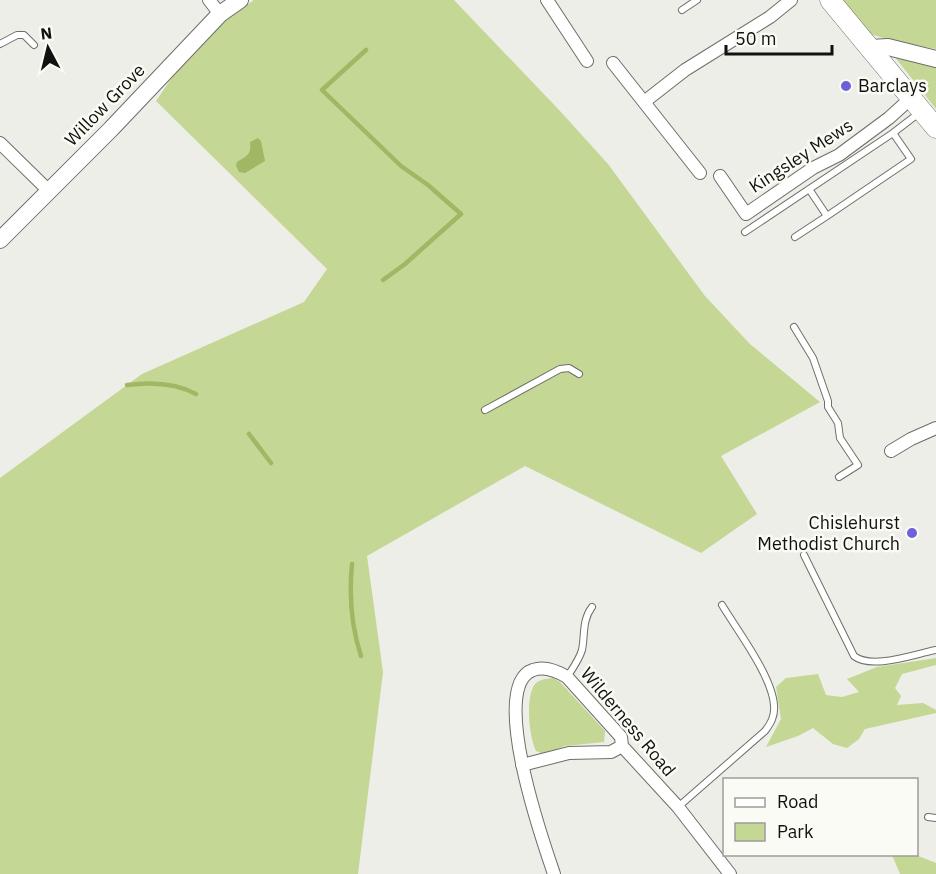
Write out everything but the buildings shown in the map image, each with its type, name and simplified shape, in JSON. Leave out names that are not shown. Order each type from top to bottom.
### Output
[{"type":"main road","points":[[830,0],[936,128]]},
{"type":"street","points":[[209,0],[220,14]]},
{"type":"street","name":"Willow Grove","points":[[0,240],[220,14],[240,0]]},
{"type":"street","points":[[547,0],[587,61]]},
{"type":"street","points":[[644,102],[685,70],[770,17],[791,0]]},
{"type":"street","points":[[870,48],[888,47],[936,59]]},
{"type":"street","points":[[613,63],[700,173]]},
{"type":"street","name":"Kingsley Mews","points":[[720,176],[746,214],[813,168],[839,155],[888,118],[917,104]]},
{"type":"street","points":[[0,143],[49,190]]},
{"type":"street","points":[[891,451],[936,428]]},
{"type":"street","name":"Wilderness Road","points":[[554,874],[538,827],[522,765],[516,715],[519,682],[526,673],[536,669],[560,672],[567,677],[621,737],[622,746],[678,807],[730,874]]},
{"type":"street","points":[[522,765],[569,753],[611,752],[622,746]]},
{"type":"lane","points":[[682,10],[697,0]]},
{"type":"lane","points":[[0,44],[17,35],[24,35],[34,45]]},
{"type":"lane","points":[[745,232],[893,133],[917,104]]},
{"type":"lane","points":[[795,237],[911,159],[893,133]]},
{"type":"lane","points":[[809,189],[827,216]]},
{"type":"lane","points":[[794,327],[813,358],[828,407],[838,423],[840,438],[858,465],[839,477]]},
{"type":"lane","points":[[485,410],[560,369],[569,368],[579,374]]},
{"type":"lane","points":[[804,555],[854,656],[860,661],[874,663],[936,650]]},
{"type":"lane","points":[[678,807],[765,731],[773,718],[774,705],[769,685],[722,604]]},
{"type":"lane","points":[[567,677],[581,652],[583,628],[592,607]]},
{"type":"lane","points":[[928,817],[936,818]]},
{"type":"green space","points":[[254,0],[454,0],[608,164],[705,296],[750,344],[820,402],[721,456],[757,514],[701,553],[525,466],[367,556],[383,672],[358,874],[0,874],[0,478],[142,374],[304,302],[327,269],[156,101],[177,70],[226,19]]},
{"type":"green space","points":[[842,0],[936,0],[936,49],[897,42],[870,34]]},
{"type":"green space","points":[[894,56],[936,65],[936,109]]},
{"type":"green space","points":[[936,658],[936,665],[902,674],[895,688],[901,696],[897,705],[923,703],[936,710],[936,713],[865,729],[859,739],[847,748],[833,744],[813,728],[766,747],[781,719],[776,687],[786,678],[818,674],[826,695],[842,697],[859,692],[847,679],[877,667]]},
{"type":"green space","points":[[553,678],[560,682],[605,731],[604,742],[565,746],[544,754],[536,751],[530,727],[530,698],[535,684],[541,680]]},
{"type":"green space","points":[[892,856],[918,856],[936,863],[936,874],[900,874]]},
{"type":"shaded area","points":[[258,138],[261,141],[265,161],[245,173],[239,172],[237,162],[249,152],[250,142]]},
{"type":"waterway","points":[[366,50],[322,90],[401,166],[428,185],[461,214],[405,264],[383,280]]},
{"type":"waterway","points":[[127,385],[163,384],[196,394]]},
{"type":"waterway","points":[[249,434],[271,463]]},
{"type":"waterway","points":[[352,564],[352,610],[361,656]]},
{"type":"place","name":"Barclays","points":[[846,86]]},
{"type":"place","name":"Chislehurst Methodist Church","points":[[912,533]]}]
